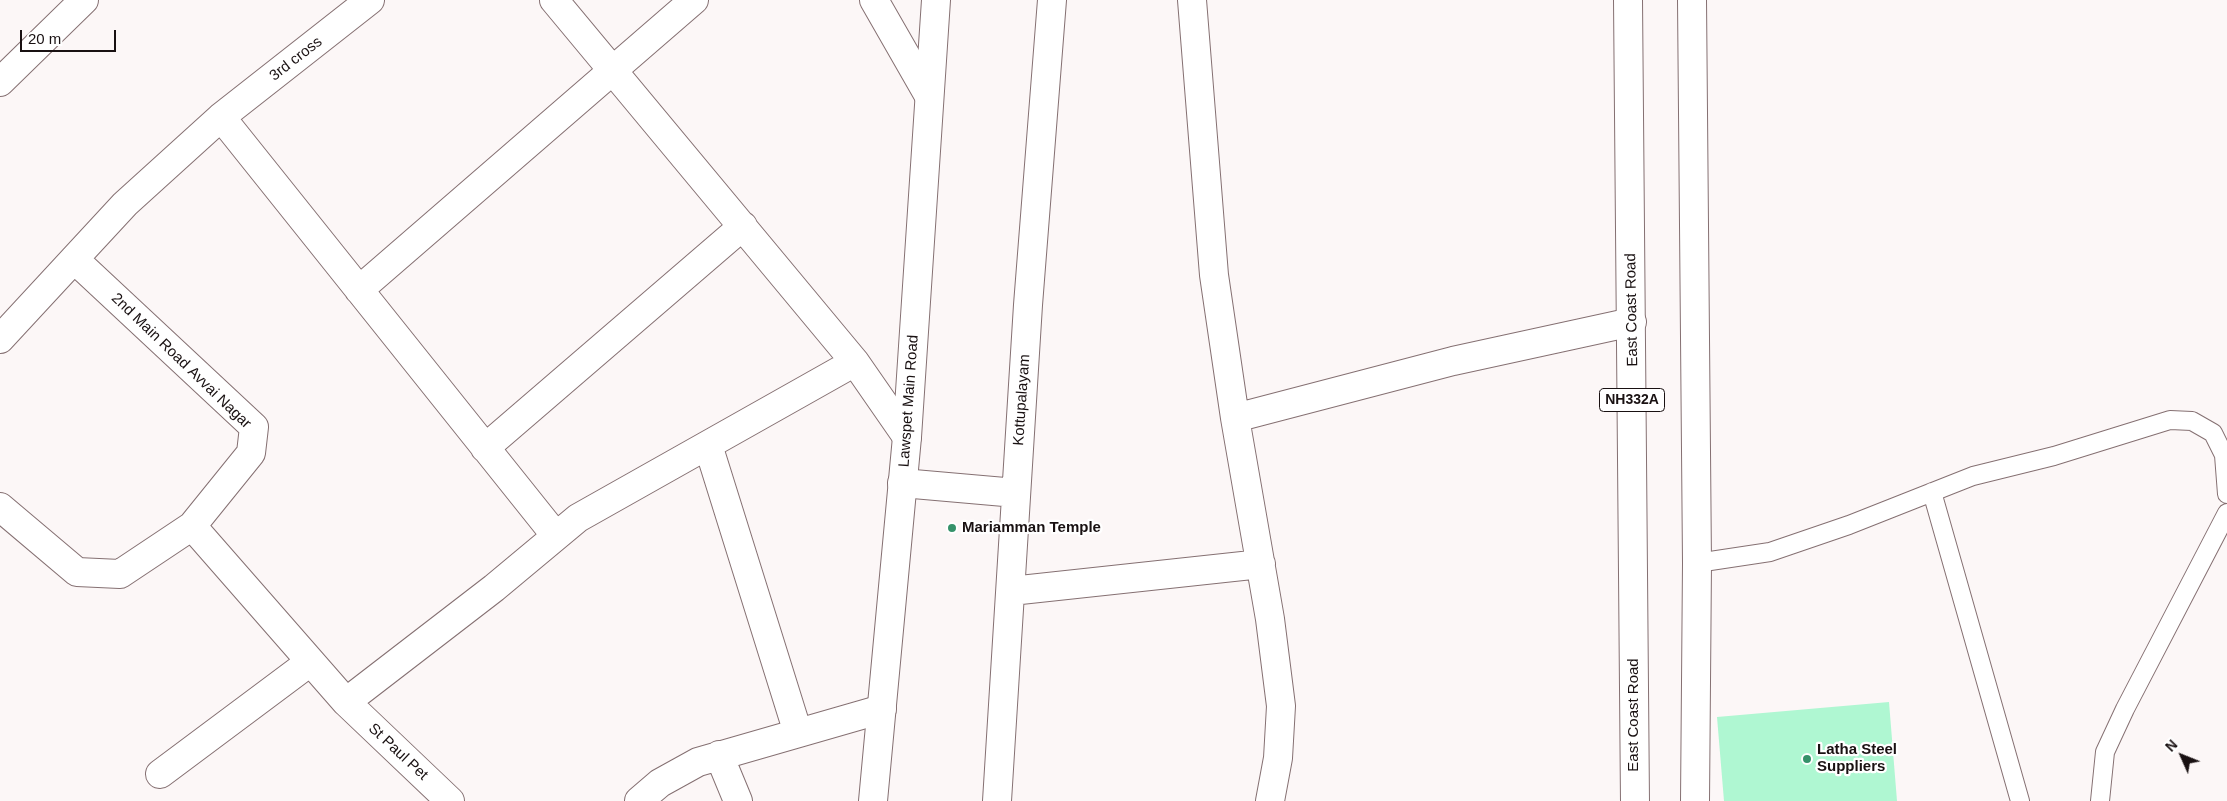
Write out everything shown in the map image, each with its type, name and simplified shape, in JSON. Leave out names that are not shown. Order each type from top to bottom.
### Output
[{"type":"main road","points":[[0,82],[84,0]]},
{"type":"main road","name":"3rd cross","points":[[0,339],[125,204],[221,117],[370,0]]},
{"type":"main road","points":[[554,0],[855,362],[907,437]]},
{"type":"main road","points":[[359,290],[694,0]]},
{"type":"main road","points":[[874,0],[929,96]]},
{"type":"main road","name":"Lawspet Main Road","points":[[873,801],[907,437],[936,0]]},
{"type":"main road","name":"Kottupalayam","points":[[998,801],[1028,305],[1052,0]]},
{"type":"main road","points":[[1192,0],[1214,275],[1235,418],[1261,564],[1281,706],[1278,758],[1270,801]]},
{"type":"main road","name":"East Coast Road","points":[[1628,0],[1635,801]]},
{"type":"main road","points":[[1692,0],[1697,563],[1696,801]]},
{"type":"main road","points":[[221,117],[556,536]]},
{"type":"main road","points":[[485,448],[743,226]]},
{"type":"main road","name":"2nd Main Road Avvai Nagar","points":[[0,507],[77,572],[120,574],[192,526],[251,453],[254,427],[74,259]]},
{"type":"main road","points":[[1235,418],[1453,360],[1632,322]]},
{"type":"main road","points":[[346,702],[494,588],[578,518],[855,362]]},
{"type":"main road","points":[[708,445],[798,733]]},
{"type":"main road","points":[[902,483],[1016,493]]},
{"type":"main road","name":"St Paul Pet","points":[[192,526],[346,702],[450,801]]},
{"type":"main road","points":[[1010,591],[1261,564]]},
{"type":"main road","points":[[160,774],[310,662]]},
{"type":"main road","points":[[639,801],[660,783],[698,762],[882,710]]},
{"type":"main road","points":[[719,755],[738,801]]},
{"type":"lane","points":[[1697,563],[1770,552],[1849,525],[1973,476],[2054,456],[2170,420],[2192,421],[2213,433],[2224,455],[2227,494]]},
{"type":"lane","points":[[1932,492],[2020,801]]},
{"type":"lane","points":[[2100,801],[2106,752],[2125,709],[2227,513]]},
{"type":"building","name":"Latha Steel Suppliers","points":[[1889,702],[1897,801],[1724,801],[1717,717]]},
{"type":"place","name":"Mariamman Temple","points":[[952,528]]},
{"type":"place","name":"Latha Steel Suppliers","points":[[1807,759]]}]
